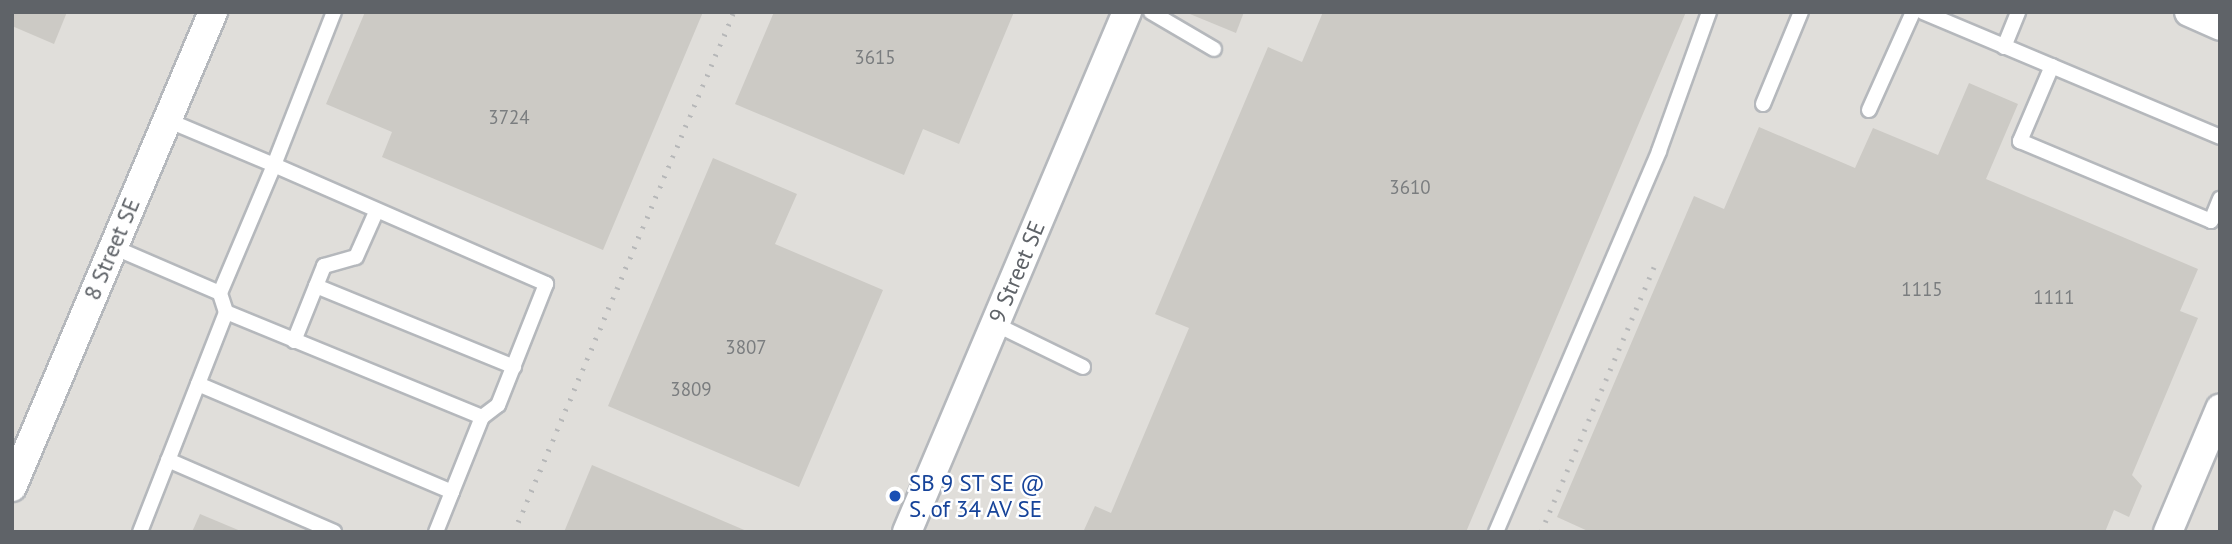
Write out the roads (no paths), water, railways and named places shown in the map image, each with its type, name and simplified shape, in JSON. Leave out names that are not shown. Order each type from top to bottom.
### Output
[{"type":"street","name":"8 Street SE","points":[[12,487],[213,12]]},
{"type":"street","name":"9 Street SE","points":[[907,532],[1127,12]]},
{"type":"street","points":[[2189,12],[2220,26]]},
{"type":"street","points":[[2168,532],[2220,409]]},
{"type":"lane","points":[[140,532],[226,312],[219,293],[274,165],[334,12]]},
{"type":"lane","points":[[1151,12],[1214,49]]},
{"type":"lane","points":[[1496,532],[1658,151],[1709,12]]},
{"type":"lane","points":[[1763,104],[1801,12]]},
{"type":"lane","points":[[1869,110],[1913,12]]},
{"type":"lane","points":[[1923,12],[2220,137]]},
{"type":"lane","points":[[2004,47],[2018,12]]},
{"type":"lane","points":[[2052,66],[2020,141],[2211,221],[2220,199]]},
{"type":"lane","points":[[167,120],[545,284],[498,405],[482,417],[436,532]]},
{"type":"lane","points":[[294,341],[324,266],[356,257],[376,212]]},
{"type":"lane","points":[[113,247],[219,293]]},
{"type":"lane","points":[[316,286],[514,367]]},
{"type":"lane","points":[[226,312],[482,417]]},
{"type":"lane","points":[[995,324],[1083,367]]},
{"type":"lane","points":[[198,384],[452,492]]},
{"type":"lane","points":[[168,460],[334,532]]},
{"type":"railway","points":[[514,532],[734,12]]},
{"type":"railway","points":[[1541,532],[1657,260]]},
{"type":"place","name":"SB 9 ST SE @ S. of 34 AV SE","points":[[895,496]]}]
